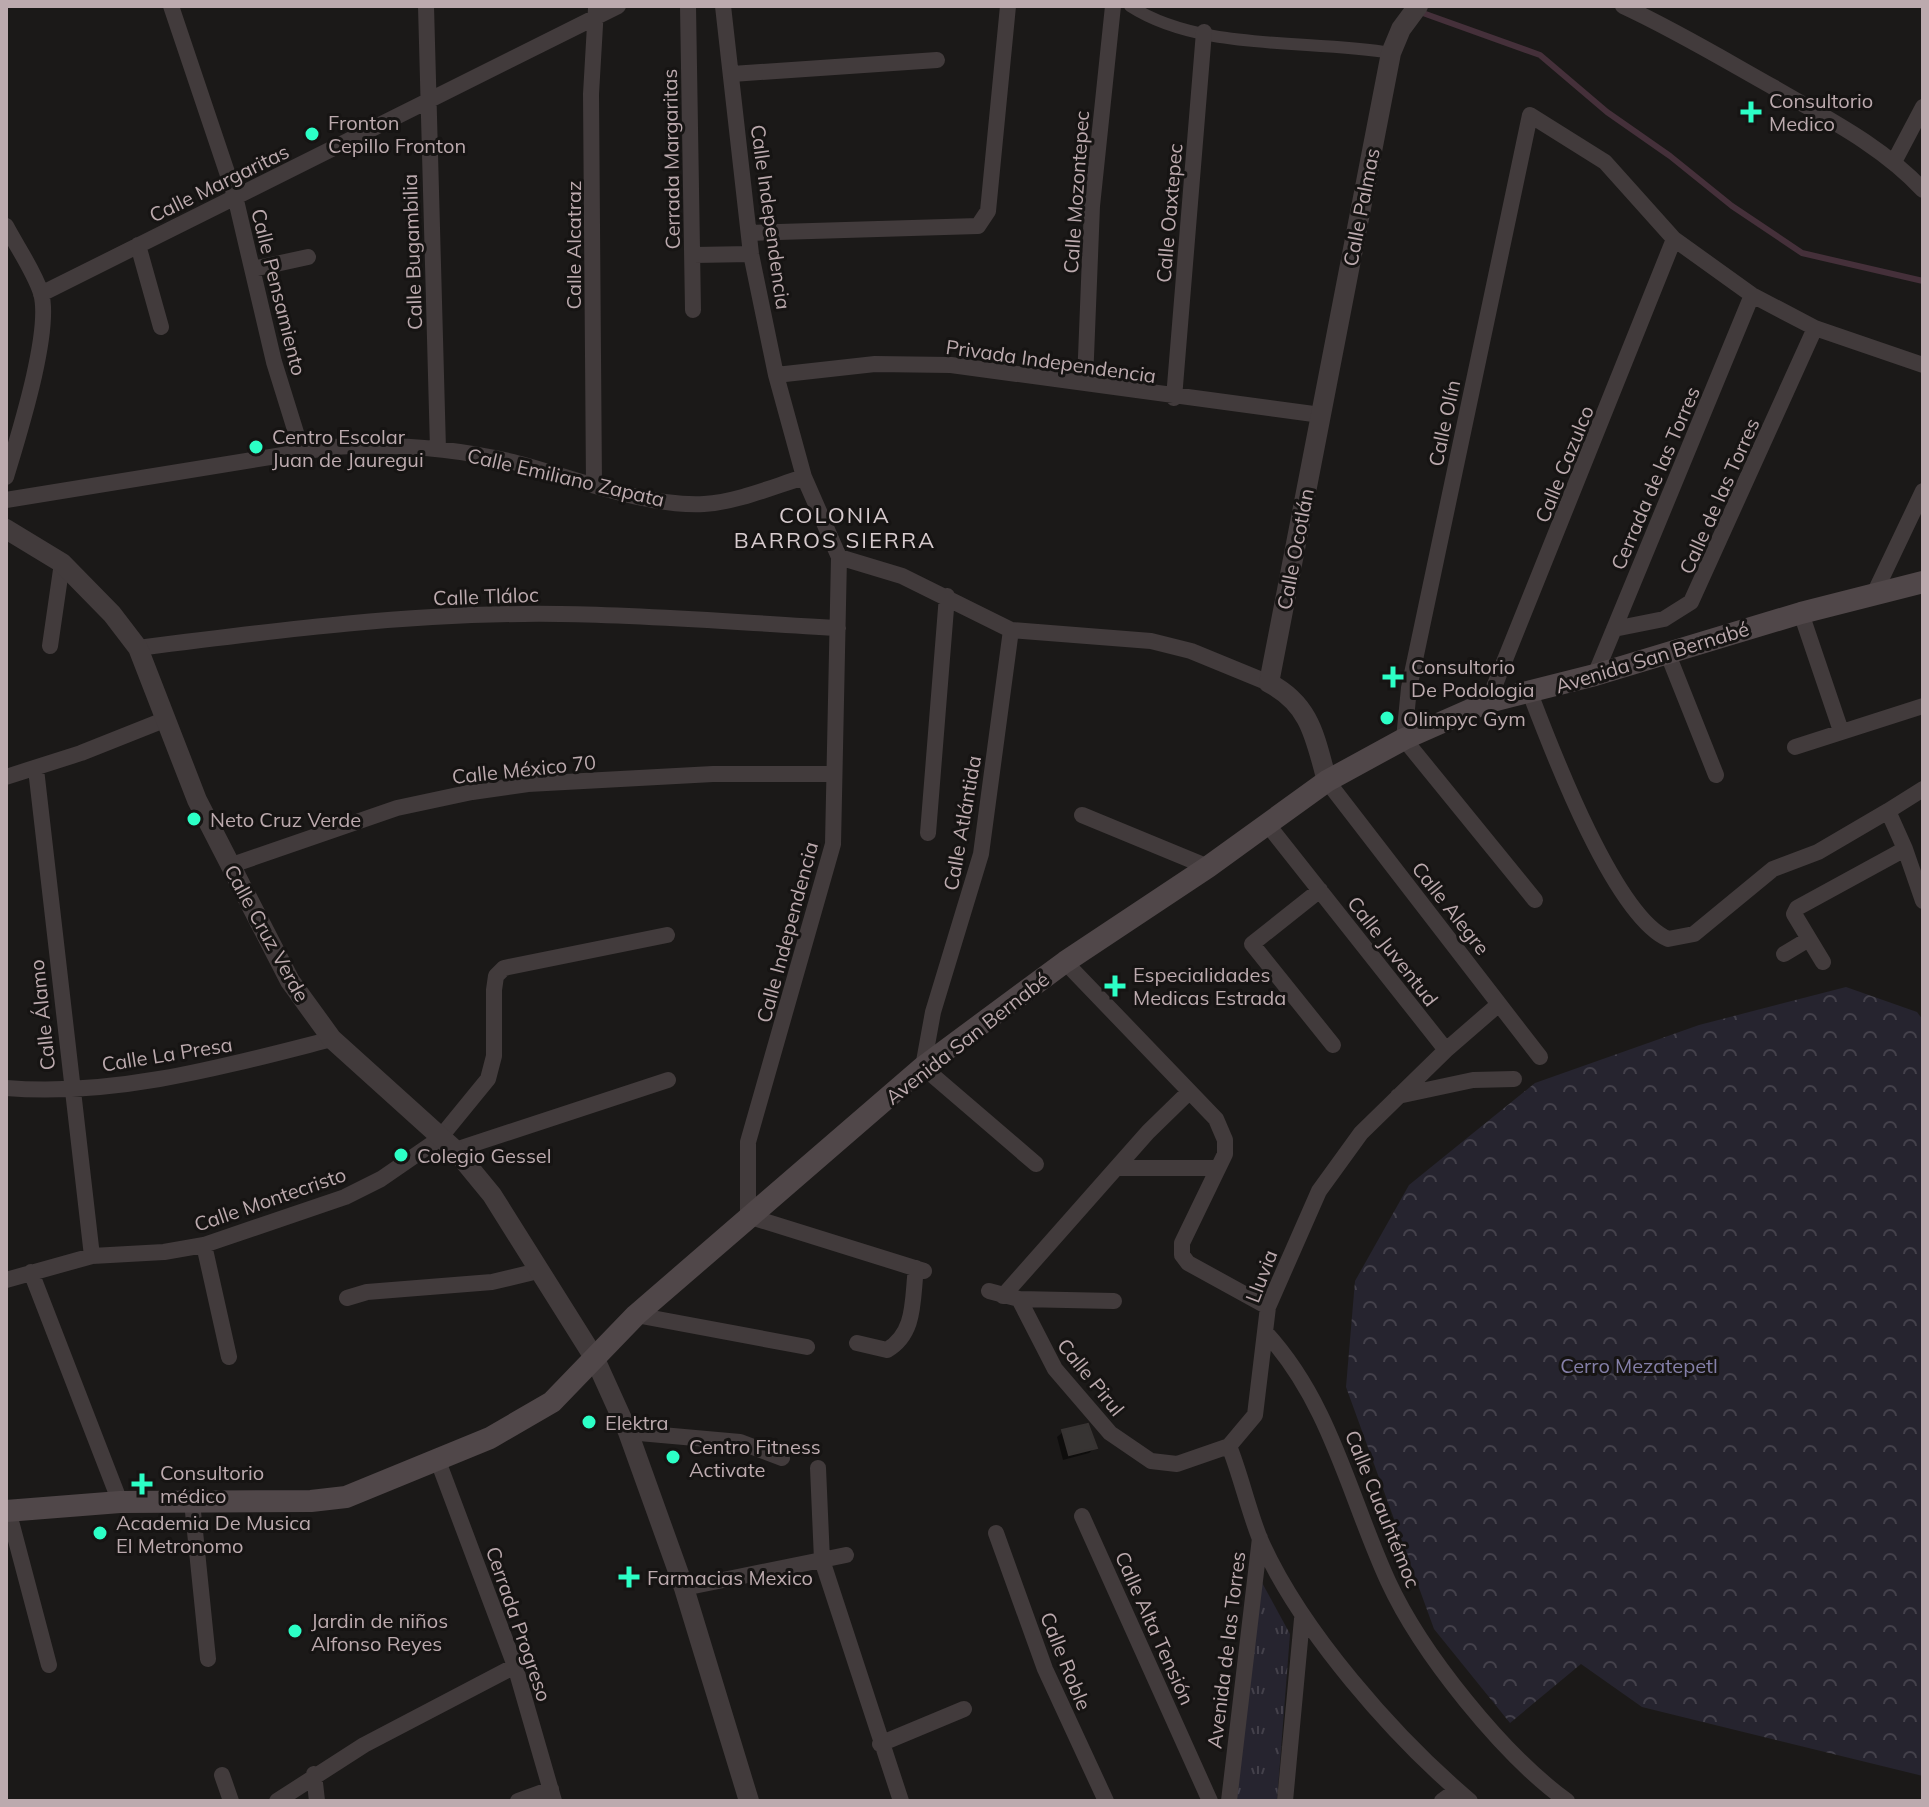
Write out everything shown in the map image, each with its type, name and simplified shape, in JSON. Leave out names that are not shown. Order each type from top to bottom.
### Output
[{"type":"main road","name":"Avenida San Bernabé","points":[[7,1511],[120,1502],[311,1501],[346,1497],[490,1438],[552,1402],[636,1315],[748,1216],[837,1145],[923,1067],[1065,962],[1208,867],[1327,781],[1404,739],[1488,702],[1595,675],[1801,613],[1923,582]]},
{"type":"street","name":"Calle Pensamiento","points":[[171,6],[235,196],[274,362],[302,452]]},
{"type":"street","name":"Calle Bugambilia","points":[[426,6],[438,449]]},
{"type":"street","name":"Calle Margaritas","points":[[41,294],[428,101],[596,11],[618,6]]},
{"type":"street","name":"Cerrada Margaritas","points":[[688,6],[693,310]]},
{"type":"street","name":"Calle Independencia","points":[[723,6],[751,254],[776,375],[804,477]]},
{"type":"street","points":[[749,233],[978,226],[988,211],[1008,6]]},
{"type":"street","name":"Calle Mozontepec","points":[[1085,382],[1092,206],[1113,6]]},
{"type":"street","points":[[1130,6],[1152,21],[1204,32],[1391,53]]},
{"type":"street","name":"Calle Palmas","points":[[1321,415],[1391,53],[1401,29],[1418,6]]},
{"type":"street","points":[[1623,6],[1668,27],[1895,160],[1923,190]]},
{"type":"street","name":"Calle Alcatraz","points":[[594,485],[591,94],[596,11]]},
{"type":"street","name":"Calle Oaxtepec","points":[[1174,398],[1204,32]]},
{"type":"street","points":[[732,74],[937,60]]},
{"type":"street","points":[[1895,160],[1923,107]]},
{"type":"street","name":"Calle Olín","points":[[1404,739],[1409,688],[1530,115],[1605,162],[1674,239]]},
{"type":"street","points":[[6,226],[41,294],[40,337],[33,376],[6,477]]},
{"type":"street","points":[[1674,239],[1752,295],[1815,328],[1923,365]]},
{"type":"street","name":"Calle Cazulco","points":[[1488,702],[1674,239]]},
{"type":"street","name":"Calle Margaritas","points":[[138,245],[161,327]]},
{"type":"street","points":[[694,255],[751,254]]},
{"type":"street","points":[[253,269],[308,257]]},
{"type":"street","name":"Cerrada de las Torres","points":[[1595,675],[1752,295]]},
{"type":"street","name":"Calle de las Torres","points":[[1614,629],[1664,619],[1691,602],[1815,328]]},
{"type":"street","name":"Privada Independencia","points":[[776,375],[875,364],[936,365],[1321,415]]},
{"type":"street","name":"Calle Ocotlán","points":[[1269,683],[1321,415]]},
{"type":"street","name":"Calle Emiliano Zapata","points":[[6,500],[302,452],[378,444],[438,449],[510,462],[659,500],[703,504],[743,496],[804,477]]},
{"type":"street","points":[[804,477],[839,557],[902,576],[1011,630],[1151,641],[1191,651],[1269,683],[1296,700],[1304,713],[1327,781]]},
{"type":"street","points":[[1874,594],[1923,491]]},
{"type":"street","name":"Calle Cruz Verde","points":[[6,529],[62,563],[112,614],[138,648],[164,720],[229,866],[290,981],[332,1039],[447,1145],[492,1195],[595,1359],[628,1432],[684,1588],[749,1801]]},
{"type":"street","name":"Calle Independencia","points":[[748,1216],[748,1142],[831,861],[839,557]]},
{"type":"street","points":[[50,646],[62,563]]},
{"type":"street","points":[[928,833],[947,596]]},
{"type":"street","points":[[1801,613],[1841,731]]},
{"type":"street","name":"Calle Tláloc","points":[[138,648],[331,624],[447,616],[560,614],[838,628]]},
{"type":"street","name":"Calle Atlántida","points":[[923,1067],[933,1012],[981,854],[1011,630]]},
{"type":"street","points":[[1667,652],[1716,775]]},
{"type":"street","points":[[1530,693],[1581,818],[1636,910],[1660,935],[1677,940],[1687,938],[1773,869],[1818,852],[1923,789]]},
{"type":"street","points":[[1795,747],[1923,706]]},
{"type":"street","points":[[6,777],[36,769],[164,720]]},
{"type":"street","points":[[1404,739],[1535,900]]},
{"type":"street","name":"Calle Álamo","points":[[36,769],[70,1089],[92,1256]]},
{"type":"street","name":"Calle México 70","points":[[229,866],[397,808],[472,792],[528,784],[669,776],[834,774]]},
{"type":"street","name":"Calle Alegre","points":[[1327,781],[1540,1057]]},
{"type":"street","points":[[1888,811],[1923,901]]},
{"type":"street","points":[[1082,815],[1208,867]]},
{"type":"street","name":"Calle Juventud","points":[[1268,825],[1446,1050]]},
{"type":"street","points":[[1823,962],[1796,922],[1794,914],[1797,908],[1905,849]]},
{"type":"street","points":[[1320,890],[1252,944],[1333,1045]]},
{"type":"street","points":[[447,1145],[491,1072],[494,990],[496,976],[504,968],[667,935]]},
{"type":"street","points":[[1784,954],[1809,939]]},
{"type":"street","points":[[1065,962],[1216,1119],[1225,1140],[1225,1154],[1182,1243],[1182,1255],[1188,1263],[1268,1307]]},
{"type":"street","points":[[1398,1096],[1499,1004]]},
{"type":"street","name":"Calle La Presa","points":[[6,1088],[70,1089],[197,1074],[332,1039]]},
{"type":"street","points":[[923,1067],[1036,1164]]},
{"type":"street","points":[[1398,1096],[1473,1080],[1514,1079]]},
{"type":"street","points":[[447,1145],[668,1080]]},
{"type":"street","points":[[1004,1295],[1189,1092]]},
{"type":"street","name":"Lluvia","points":[[1229,1446],[1255,1415],[1268,1307],[1319,1191],[1350,1146],[1398,1096]]},
{"type":"street","name":"Calle Montecristo","points":[[6,1280],[92,1256],[164,1252],[204,1245],[345,1197],[447,1145]]},
{"type":"street","points":[[1117,1168],[1218,1168]]},
{"type":"street","points":[[748,1216],[920,1270],[909,1326],[900,1342],[887,1350],[857,1343]]},
{"type":"street","points":[[204,1245],[229,1357]]},
{"type":"street","points":[[347,1298],[367,1292],[492,1282],[538,1271]]},
{"type":"street","points":[[31,1272],[120,1502]]},
{"type":"street","points":[[1004,1295],[1114,1301]]},
{"type":"street","name":"Calle Pirul","points":[[1004,1295],[1055,1369],[1110,1433],[1151,1461],[1177,1464],[1229,1446]]},
{"type":"street","points":[[636,1315],[807,1347]]},
{"type":"street","name":"Calle Cuauhtémoc","points":[[1266,1333],[1285,1354],[1321,1411],[1389,1583],[1417,1633],[1504,1743],[1542,1783],[1567,1801]]},
{"type":"street","points":[[628,1432],[740,1442],[782,1458]]},
{"type":"street","points":[[1229,1446],[1260,1538]]},
{"type":"street","name":"Cerrada Progreso","points":[[438,1461],[515,1666],[553,1795]]},
{"type":"street","points":[[818,1468],[822,1560],[901,1801]]},
{"type":"street","points":[[192,1502],[208,1659]]},
{"type":"street","points":[[7,1511],[49,1665]]},
{"type":"street","name":"Calle Alta Tensión","points":[[1082,1516],[1210,1801]]},
{"type":"street","name":"Calle Roble","points":[[996,1533],[1045,1669],[1106,1801]]},
{"type":"street","name":"Avenida de las Torres","points":[[1260,1538],[1302,1619],[1371,1701],[1470,1801]]},
{"type":"street","name":"Avenida de las Torres","points":[[1229,1801],[1260,1538]]},
{"type":"street","points":[[684,1588],[846,1555]]},
{"type":"street","points":[[1285,1801],[1302,1619]]},
{"type":"street","points":[[277,1801],[314,1774],[515,1666]]},
{"type":"street","points":[[880,1744],[964,1709]]},
{"type":"street","points":[[314,1774],[317,1801]]},
{"type":"street","points":[[222,1775],[231,1801]]},
{"type":"street","points":[[1442,1801],[1457,1790]]},
{"type":"street","points":[[518,1801],[553,1795]]},
{"type":"green space","name":"Cerro Mezatepetl","points":[[1846,987],[1917,1012],[1923,1020],[1923,1776],[1642,1707],[1581,1664],[1510,1723],[1434,1629],[1346,1387],[1355,1281],[1409,1185],[1535,1083],[1699,1025]]},
{"type":"green space","points":[[1254,1568],[1290,1634],[1277,1801],[1236,1801]]},
{"type":"building","points":[[1088,1424],[1097,1448],[1069,1455],[1062,1430]]},
{"type":"waterway","points":[[1420,12],[1540,55],[1607,112],[1670,156],[1732,206],[1802,253],[1923,281]]},
{"type":"place","name":"Consultorio Medico","points":[[1751,112]]},
{"type":"place","name":"Fronton Cepillo Fronton","points":[[312,134]]},
{"type":"place","name":"Centro Escolar Juan de Jauregui","points":[[256,447]]},
{"type":"place","name":"Consultorio De Podologia","points":[[1393,677]]},
{"type":"place","name":"Olimpyc Gym","points":[[1387,718]]},
{"type":"place","name":"Neto Cruz Verde","points":[[194,819]]},
{"type":"place","name":"Especialidades Medicas Estrada","points":[[1115,986]]},
{"type":"place","name":"Colegio Gessel","points":[[401,1155]]},
{"type":"place","name":"Elektra","points":[[589,1422]]},
{"type":"place","name":"Centro Fitness Activate","points":[[673,1457]]},
{"type":"place","name":"Consultorio médico","points":[[142,1484]]},
{"type":"place","name":"Academia De Musica El Metronomo","points":[[100,1533]]},
{"type":"place","name":"Farmacias Mexico","points":[[629,1577]]},
{"type":"place","name":"Jardin de niños Alfonso Reyes","points":[[295,1631]]},
{"type":"district","name":"COLONIA BARROS SIERRA","points":[[835,528]]}]
